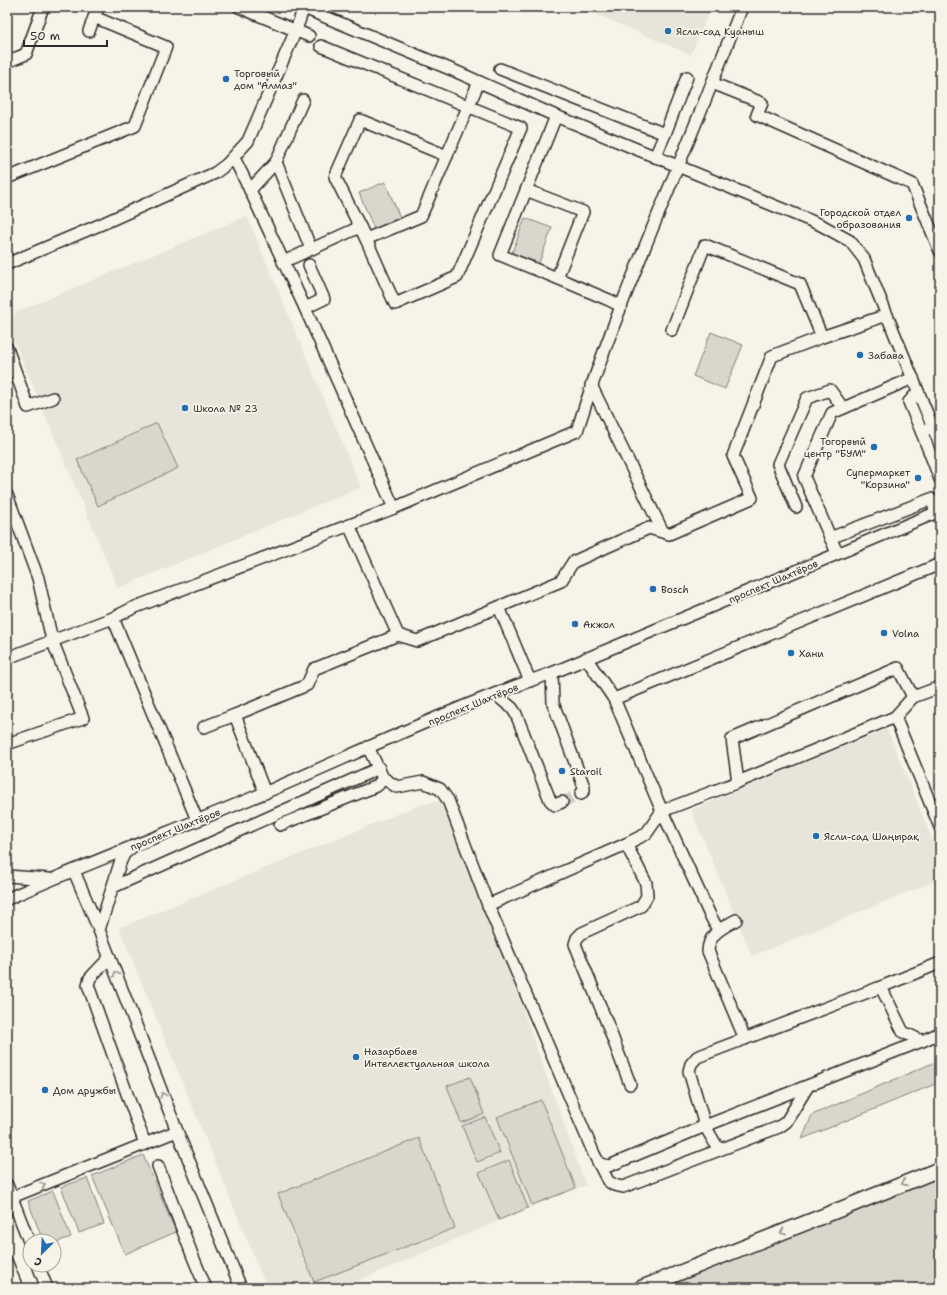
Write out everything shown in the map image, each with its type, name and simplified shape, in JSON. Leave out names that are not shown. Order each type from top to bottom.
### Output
[{"type":"main road","points":[[641,1288],[940,1168]]},
{"type":"street","points":[[7,62],[26,54],[43,7]]},
{"type":"street","points":[[239,7],[309,36]]},
{"type":"street","points":[[7,658],[394,508],[577,431],[591,385],[621,306],[742,7]]},
{"type":"street","points":[[7,264],[104,224],[216,173],[228,164],[248,141],[304,8],[556,116],[821,225],[850,241],[864,259],[940,445]]},
{"type":"street","points":[[7,178],[135,126],[166,47],[96,12],[89,31]]},
{"type":"street","points":[[321,46],[520,128],[457,277],[395,304],[336,177],[360,120],[447,156]]},
{"type":"street","points":[[500,69],[665,134]]},
{"type":"street","points":[[655,157],[687,77]]},
{"type":"street","points":[[366,239],[421,216],[478,82]]},
{"type":"street","points":[[712,83],[762,103],[757,115],[912,184],[940,251]]},
{"type":"street","points":[[250,190],[276,162],[303,100]]},
{"type":"street","points":[[556,116],[500,255],[598,295],[621,306]]},
{"type":"street","points":[[234,158],[305,308],[394,508]]},
{"type":"street","points":[[276,162],[311,249]]},
{"type":"street","points":[[526,190],[583,212],[556,278]]},
{"type":"street","points":[[283,262],[360,227]]},
{"type":"street","points":[[672,330],[705,246],[800,284],[822,337]]},
{"type":"street","points":[[305,308],[324,299],[309,265]]},
{"type":"street","points":[[204,728],[308,685],[314,669],[398,635],[417,641],[561,581],[573,562],[649,528],[669,534],[752,498],[732,456],[772,356],[886,315]]},
{"type":"street","points":[[7,348],[28,407],[53,398]]},
{"type":"street","points":[[837,553],[804,477],[832,413],[913,378]]},
{"type":"street","points":[[591,385],[663,532]]},
{"type":"street","points":[[796,507],[778,464],[807,398],[830,390],[844,408]]},
{"type":"street","points":[[918,392],[909,402],[940,479]]},
{"type":"street","points":[[922,433],[932,426]]},
{"type":"street","points":[[7,495],[38,578],[52,640],[83,718],[7,744]]},
{"type":"street","points":[[830,538],[931,499],[938,511]]},
{"type":"street","name":"проспект Шахтёров","points":[[7,899],[52,879],[265,793],[368,747],[495,694],[552,673],[727,601],[938,511]]},
{"type":"street","points":[[349,525],[398,635]]},
{"type":"street","points":[[614,699],[940,564]]},
{"type":"street","points":[[499,607],[530,681]]},
{"type":"street","points":[[113,618],[197,820]]},
{"type":"street","points":[[586,658],[614,699],[662,811],[718,930]]},
{"type":"street","points":[[738,782],[732,739],[898,668],[913,697]]},
{"type":"street","points":[[552,673],[553,703],[584,787],[581,794]]},
{"type":"street","points":[[488,905],[646,834],[662,811],[738,782],[895,717],[913,697],[940,688]]},
{"type":"street","points":[[495,694],[512,708],[516,714],[550,800],[555,805],[562,802]]},
{"type":"street","points":[[235,715],[265,793]]},
{"type":"street","points":[[895,717],[940,827]]},
{"type":"street","points":[[368,747],[381,773],[397,788],[423,782],[440,789],[448,800],[488,905],[594,1154],[608,1181],[614,1186],[623,1187],[779,1127],[786,1122],[808,1086]]},
{"type":"street","points":[[280,825],[378,785],[381,773]]},
{"type":"street","points":[[112,887],[381,773]]},
{"type":"street","points":[[626,844],[646,883],[647,896],[641,906],[582,934],[577,938],[575,944],[630,1084]]},
{"type":"street","points":[[99,930],[124,854],[135,845]]},
{"type":"street","points":[[74,870],[241,1288]]},
{"type":"street","points":[[7,876],[52,879]]},
{"type":"street","points":[[736,920],[718,930],[708,942],[708,951],[744,1039]]},
{"type":"street","points":[[110,957],[90,978],[88,985],[145,1144]]},
{"type":"street","points":[[719,1150],[705,1126],[689,1070],[691,1064],[697,1057],[940,963]]},
{"type":"street","points":[[881,987],[903,1032],[922,1040]]},
{"type":"street","points":[[599,1164],[609,1166],[705,1126],[940,1034]]},
{"type":"street","points":[[9,1198],[177,1131]]},
{"type":"street","points":[[158,1166],[206,1288]]},
{"type":"street","points":[[7,1185],[9,1198],[25,1233]]},
{"type":"street","points":[[7,1263],[17,1288]]},
{"type":"street","points":[[41,1273],[47,1288]]},
{"type":"shaded area","name":"Ясли-сад Куаныш","points":[[579,7],[711,7],[691,55]]},
{"type":"shaded area","points":[[385,182],[401,220],[375,231],[359,193]]},
{"type":"shaded area","name":"Школа № 23","points":[[247,216],[361,487],[118,588],[9,329],[16,312]]},
{"type":"shaded area","points":[[525,218],[552,228],[539,263],[512,253]]},
{"type":"shaded area","points":[[711,332],[743,345],[725,389],[693,376]]},
{"type":"shaded area","points":[[157,423],[178,468],[98,506],[77,460]]},
{"type":"shaded area","name":"Ясли-сад Шаңырақ","points":[[887,729],[940,858],[940,879],[752,956],[691,810]]},
{"type":"shaded area","name":"Назарбаев Интеллектуальная школа","points":[[448,800],[586,1186],[576,1188],[341,1288],[267,1288],[119,928],[422,804]]},
{"type":"shaded area","points":[[940,1060],[940,1082],[802,1139],[812,1115]]},
{"type":"shaded area","points":[[470,1077],[484,1114],[461,1123],[447,1086]]},
{"type":"shaded area","points":[[541,1100],[576,1188],[532,1205],[497,1117]]},
{"type":"shaded area","points":[[485,1117],[500,1153],[477,1162],[462,1126]]},
{"type":"shaded area","points":[[419,1138],[455,1228],[314,1282],[278,1194]]},
{"type":"shaded area","points":[[143,1155],[176,1232],[125,1254],[92,1176]]},
{"type":"shaded area","points":[[509,1160],[528,1208],[499,1220],[479,1173]]},
{"type":"shaded area","points":[[940,1174],[940,1288],[659,1288]]},
{"type":"shaded area","points":[[87,1178],[104,1224],[79,1233],[61,1187]]},
{"type":"shaded area","points":[[53,1191],[71,1237],[62,1240],[62,1233],[40,1233],[28,1201]]},
{"type":"tunnel","points":[[562,802],[581,794]]},
{"type":"place","name":"Ясли-сад Куаныш","points":[[668,31]]},
{"type":"place","name":"Торговый дом \"Алмаз\"","points":[[226,79]]},
{"type":"place","name":"Городской отдел образования","points":[[909,218]]},
{"type":"place","name":"Забава","points":[[860,355]]},
{"type":"place","name":"Школа № 23","points":[[185,408]]},
{"type":"place","name":"Тогорвый центр \"БУМ\"","points":[[874,447]]},
{"type":"place","name":"Супермаркет \"Корзина\"","points":[[918,478]]},
{"type":"place","name":"Bosch","points":[[653,589]]},
{"type":"place","name":"Акжол","points":[[575,624]]},
{"type":"place","name":"Volna","points":[[884,633]]},
{"type":"place","name":"Хани","points":[[791,653]]},
{"type":"place","name":"Staroil","points":[[562,771]]},
{"type":"place","name":"Ясли-сад Шаңырақ","points":[[816,836]]},
{"type":"place","name":"Назарбаев Интеллектуальная школа","points":[[356,1057]]},
{"type":"place","name":"Дом дружбы","points":[[45,1090]]}]
